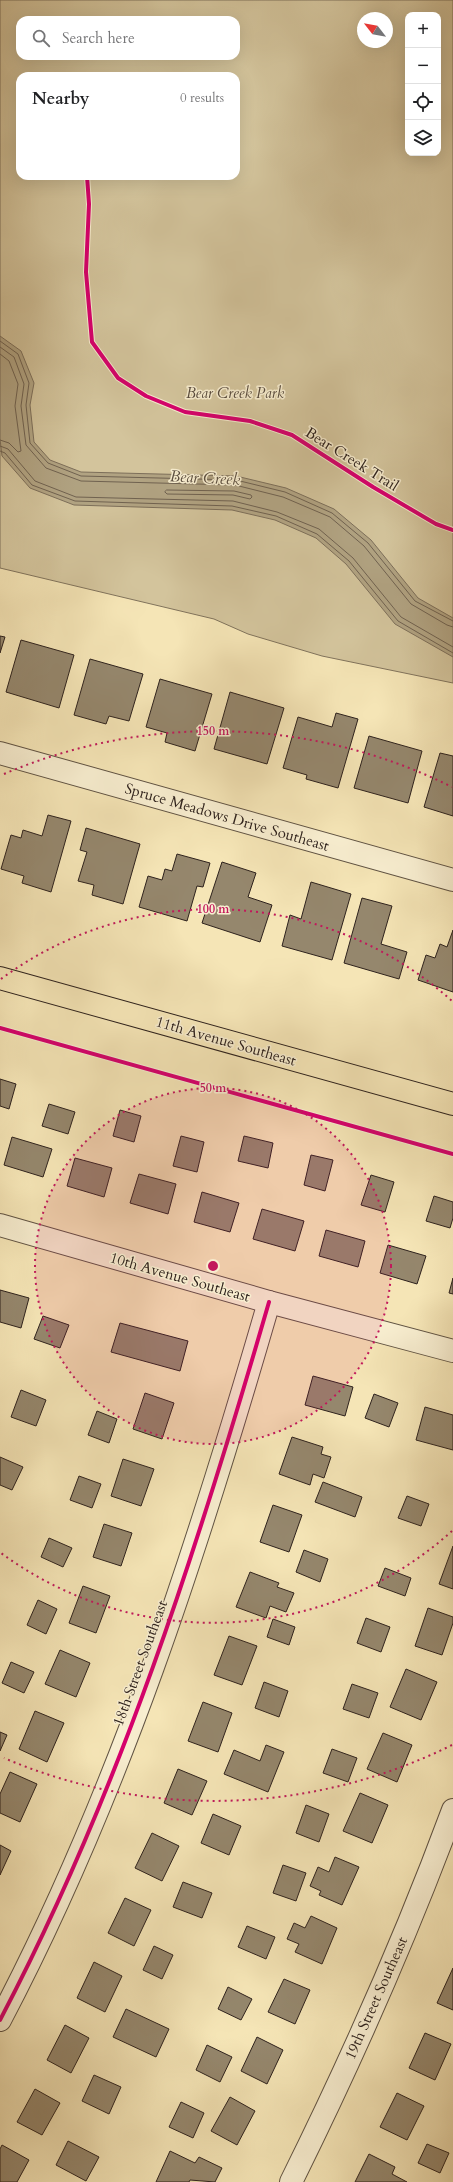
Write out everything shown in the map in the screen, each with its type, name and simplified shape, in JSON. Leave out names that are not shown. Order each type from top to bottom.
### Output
[{"type":"main road","name":"11th Avenue Southeast","points":[[0,978],[453,1104]]},
{"type":"street","name":"Spruce Meadows Drive Southeast","points":[[0,753],[453,880]]},
{"type":"street","name":"10th Avenue Southeast","points":[[0,1226],[269,1302],[453,1351]]},
{"type":"street","name":"18th Street Southeast","points":[[0,2020],[18,1986],[88,1834],[150,1674],[197,1539],[269,1302]]},
{"type":"street","name":"19th Street Southeast","points":[[291,2182],[377,1995],[424,1888],[453,1810]]},
{"type":"green space","name":"Bear Creek Park","points":[[0,0],[453,0],[453,683],[322,656],[248,634],[214,619],[0,568]]},
{"type":"water","name":"Bear Creek","points":[[0,336],[21,351],[34,383],[30,405],[34,442],[50,460],[81,472],[236,476],[286,488],[334,509],[371,540],[418,598],[453,618],[453,657],[395,624],[346,564],[316,538],[275,520],[232,510],[74,505],[30,488],[2,456],[0,439]]},
{"type":"building","points":[[0,636],[5,637],[0,653]]},
{"type":"building","points":[[21,640],[74,655],[59,708],[6,692]]},
{"type":"building","points":[[90,659],[143,674],[129,721],[109,716],[106,724],[74,715]]},
{"type":"building","points":[[160,679],[212,694],[195,751],[165,742],[167,733],[146,727]]},
{"type":"building","points":[[230,692],[284,708],[267,764],[214,749]]},
{"type":"building","points":[[336,713],[358,719],[338,788],[306,779],[307,775],[283,768],[298,717],[332,727]]},
{"type":"building","points":[[369,736],[422,751],[408,803],[354,788]]},
{"type":"building","points":[[440,753],[453,756],[453,816],[424,807]]},
{"type":"building","points":[[48,815],[71,821],[51,892],[22,883],[24,876],[1,869],[11,835],[21,838],[23,830],[42,836]]},
{"type":"building","points":[[86,828],[140,844],[123,904],[92,895],[94,885],[78,881],[87,852],[80,850]]},
{"type":"building","points":[[177,854],[210,863],[203,887],[197,886],[187,921],[139,907],[148,876],[162,880],[165,869],[172,871]]},
{"type":"building","points":[[222,862],[256,873],[248,897],[272,905],[260,942],[202,923]]},
{"type":"building","points":[[311,882],[351,894],[332,960],[282,946],[290,915],[301,919]]},
{"type":"building","points":[[362,898],[392,906],[381,944],[407,952],[399,979],[344,963]]},
{"type":"building","points":[[453,930],[453,992],[418,980],[426,955],[435,958],[440,944],[447,947]]},
{"type":"building","points":[[0,1079],[16,1084],[9,1109],[0,1106]]},
{"type":"building","points":[[49,1104],[75,1112],[68,1134],[42,1126]]},
{"type":"building","points":[[120,1110],[141,1116],[134,1142],[113,1136]]},
{"type":"building","points":[[181,1136],[204,1142],[197,1172],[173,1166]]},
{"type":"building","points":[[244,1136],[273,1143],[268,1168],[238,1161]]},
{"type":"building","points":[[12,1137],[52,1149],[43,1177],[4,1165]]},
{"type":"building","points":[[311,1155],[333,1160],[325,1191],[304,1185]]},
{"type":"building","points":[[75,1158],[112,1168],[104,1197],[67,1186]]},
{"type":"building","points":[[139,1174],[176,1184],[168,1214],[130,1203]]},
{"type":"building","points":[[371,1175],[394,1182],[385,1212],[361,1205]]},
{"type":"building","points":[[202,1192],[239,1203],[230,1232],[194,1222]]},
{"type":"building","points":[[434,1196],[453,1202],[453,1218],[450,1228],[426,1221]]},
{"type":"building","points":[[262,1209],[304,1221],[295,1251],[253,1239]]},
{"type":"building","points":[[326,1230],[365,1241],[358,1267],[319,1256]]},
{"type":"building","points":[[388,1245],[426,1256],[417,1284],[380,1273]]},
{"type":"building","points":[[453,1278],[453,1294],[449,1293]]},
{"type":"building","points":[[0,1290],[29,1298],[21,1328],[0,1322]]},
{"type":"building","points":[[43,1316],[69,1325],[60,1348],[34,1339]]},
{"type":"building","points":[[120,1323],[188,1341],[180,1371],[111,1352]]},
{"type":"building","points":[[313,1376],[353,1387],[345,1416],[305,1405]]},
{"type":"building","points":[[21,1390],[46,1400],[36,1426],[11,1417]]},
{"type":"building","points":[[145,1393],[174,1403],[162,1439],[133,1429]]},
{"type":"building","points":[[374,1394],[398,1403],[389,1427],[365,1418]]},
{"type":"building","points":[[425,1407],[453,1415],[453,1450],[416,1440]]},
{"type":"building","points":[[97,1411],[117,1419],[109,1443],[88,1435]]},
{"type":"building","points":[[292,1437],[323,1447],[321,1454],[331,1457],[324,1478],[313,1474],[310,1485],[279,1474]]},
{"type":"building","points":[[0,1457],[23,1467],[12,1490],[0,1485]]},
{"type":"building","points":[[123,1459],[154,1469],[141,1506],[111,1496]]},
{"type":"building","points":[[79,1476],[101,1484],[92,1508],[70,1500]]},
{"type":"building","points":[[323,1482],[362,1497],[355,1517],[315,1502]]},
{"type":"building","points":[[407,1496],[429,1504],[421,1526],[398,1518]]},
{"type":"building","points":[[273,1505],[302,1515],[289,1552],[260,1542]]},
{"type":"building","points":[[104,1524],[132,1533],[121,1566],[93,1557]]},
{"type":"building","points":[[49,1538],[72,1548],[63,1567],[41,1557]]},
{"type":"building","points":[[453,1546],[453,1589],[439,1584]]},
{"type":"building","points":[[304,1550],[328,1559],[320,1582],[296,1572]]},
{"type":"building","points":[[385,1568],[411,1578],[405,1596],[378,1586]]},
{"type":"building","points":[[250,1572],[279,1583],[277,1587],[294,1593],[286,1612],[270,1606],[266,1618],[236,1607]]},
{"type":"building","points":[[83,1586],[110,1596],[96,1633],[69,1623]]},
{"type":"building","points":[[38,1600],[57,1609],[46,1634],[27,1625]]},
{"type":"building","points":[[428,1608],[453,1617],[453,1623],[442,1655],[415,1646]]},
{"type":"building","points":[[366,1618],[390,1627],[381,1652],[357,1643]]},
{"type":"building","points":[[273,1619],[295,1627],[289,1645],[267,1637]]},
{"type":"building","points":[[229,1636],[257,1646],[242,1685],[214,1675]]},
{"type":"building","points":[[60,1650],[90,1663],[76,1697],[45,1684]]},
{"type":"building","points":[[11,1662],[34,1672],[24,1693],[2,1683]]},
{"type":"building","points":[[406,1669],[437,1682],[421,1720],[390,1707]]},
{"type":"building","points":[[264,1682],[288,1691],[279,1717],[255,1708]]},
{"type":"building","points":[[352,1684],[378,1693],[369,1718],[343,1709]]},
{"type":"building","points":[[203,1702],[232,1713],[218,1752],[188,1741]]},
{"type":"building","points":[[35,1711],[64,1723],[47,1762],[19,1749]]},
{"type":"building","points":[[0,1732],[7,1735],[0,1751]]},
{"type":"building","points":[[383,1733],[412,1745],[397,1782],[367,1769]]},
{"type":"building","points":[[266,1745],[284,1752],[268,1792],[224,1774],[234,1750],[260,1761]]},
{"type":"building","points":[[332,1749],[357,1758],[348,1782],[323,1773]]},
{"type":"building","points":[[178,1769],[207,1781],[192,1815],[164,1803]]},
{"type":"building","points":[[10,1772],[37,1784],[20,1822],[0,1813],[0,1794]]},
{"type":"building","points":[[360,1793],[388,1805],[372,1843],[343,1831]]},
{"type":"building","points":[[306,1805],[329,1814],[319,1842],[296,1833]]},
{"type":"building","points":[[213,1814],[241,1826],[229,1855],[201,1843]]},
{"type":"building","points":[[152,1833],[179,1846],[162,1881],[135,1868]]},
{"type":"building","points":[[0,1845],[11,1851],[0,1875]]},
{"type":"building","points":[[335,1857],[359,1867],[342,1905],[319,1895],[321,1891],[310,1886],[318,1867],[329,1872]]},
{"type":"building","points":[[283,1865],[306,1873],[296,1901],[273,1893]]},
{"type":"building","points":[[183,1882],[212,1893],[202,1918],[173,1907]]},
{"type":"building","points":[[125,1898],[151,1910],[134,1946],[108,1933]]},
{"type":"building","points":[[311,1916],[337,1928],[322,1964],[295,1952],[299,1944],[287,1939],[294,1923],[305,1928]]},
{"type":"building","points":[[247,1926],[275,1937],[266,1959],[238,1947]]},
{"type":"building","points":[[154,1946],[173,1955],[162,1979],[143,1970]]},
{"type":"building","points":[[94,1962],[122,1976],[105,2012],[77,1998]]},
{"type":"building","points":[[453,1968],[453,2010],[437,2003]]},
{"type":"building","points":[[284,1979],[310,1990],[295,2024],[268,2012]]},
{"type":"building","points":[[228,1987],[252,1999],[241,2020],[218,2009]]},
{"type":"building","points":[[126,2009],[169,2029],[156,2057],[113,2037]]},
{"type":"building","points":[[65,2025],[89,2038],[71,2073],[47,2060]]},
{"type":"building","points":[[425,2033],[451,2044],[435,2080],[409,2068]]},
{"type":"building","points":[[257,2037],[283,2050],[267,2084],[241,2071]]},
{"type":"building","points":[[207,2045],[232,2057],[220,2082],[196,2070]]},
{"type":"building","points":[[94,2075],[121,2087],[109,2114],[82,2101]]},
{"type":"building","points":[[35,2089],[60,2103],[42,2135],[17,2122]]},
{"type":"building","points":[[397,2093],[424,2106],[407,2140],[380,2127]]},
{"type":"building","points":[[230,2097],[255,2111],[237,2145],[211,2131]]},
{"type":"building","points":[[181,2102],[204,2113],[193,2138],[169,2127]]},
{"type":"building","points":[[68,2141],[99,2157],[86,2181],[56,2165]]},
{"type":"building","points":[[427,2144],[449,2153],[440,2173],[418,2163]]},
{"type":"building","points":[[2,2145],[29,2160],[17,2182],[0,2182],[0,2149]]},
{"type":"building","points":[[170,2151],[195,2163],[199,2157],[222,2168],[215,2182],[190,2180],[189,2182],[156,2182]]},
{"type":"building","points":[[369,2154],[395,2167],[392,2174],[407,2182],[355,2182]]},
{"type":"cycle path","name":"Bear Creek Trail","points":[[87,180],[89,204],[86,272],[92,342],[118,378],[146,396],[185,412],[250,421],[292,435],[373,487],[436,524],[453,530]]},
{"type":"cycle path","points":[[0,1028],[453,1154]]},
{"type":"cycle path","points":[[0,2020],[43,1934],[82,1847],[119,1758],[184,1577],[214,1486],[269,1302]]}]
